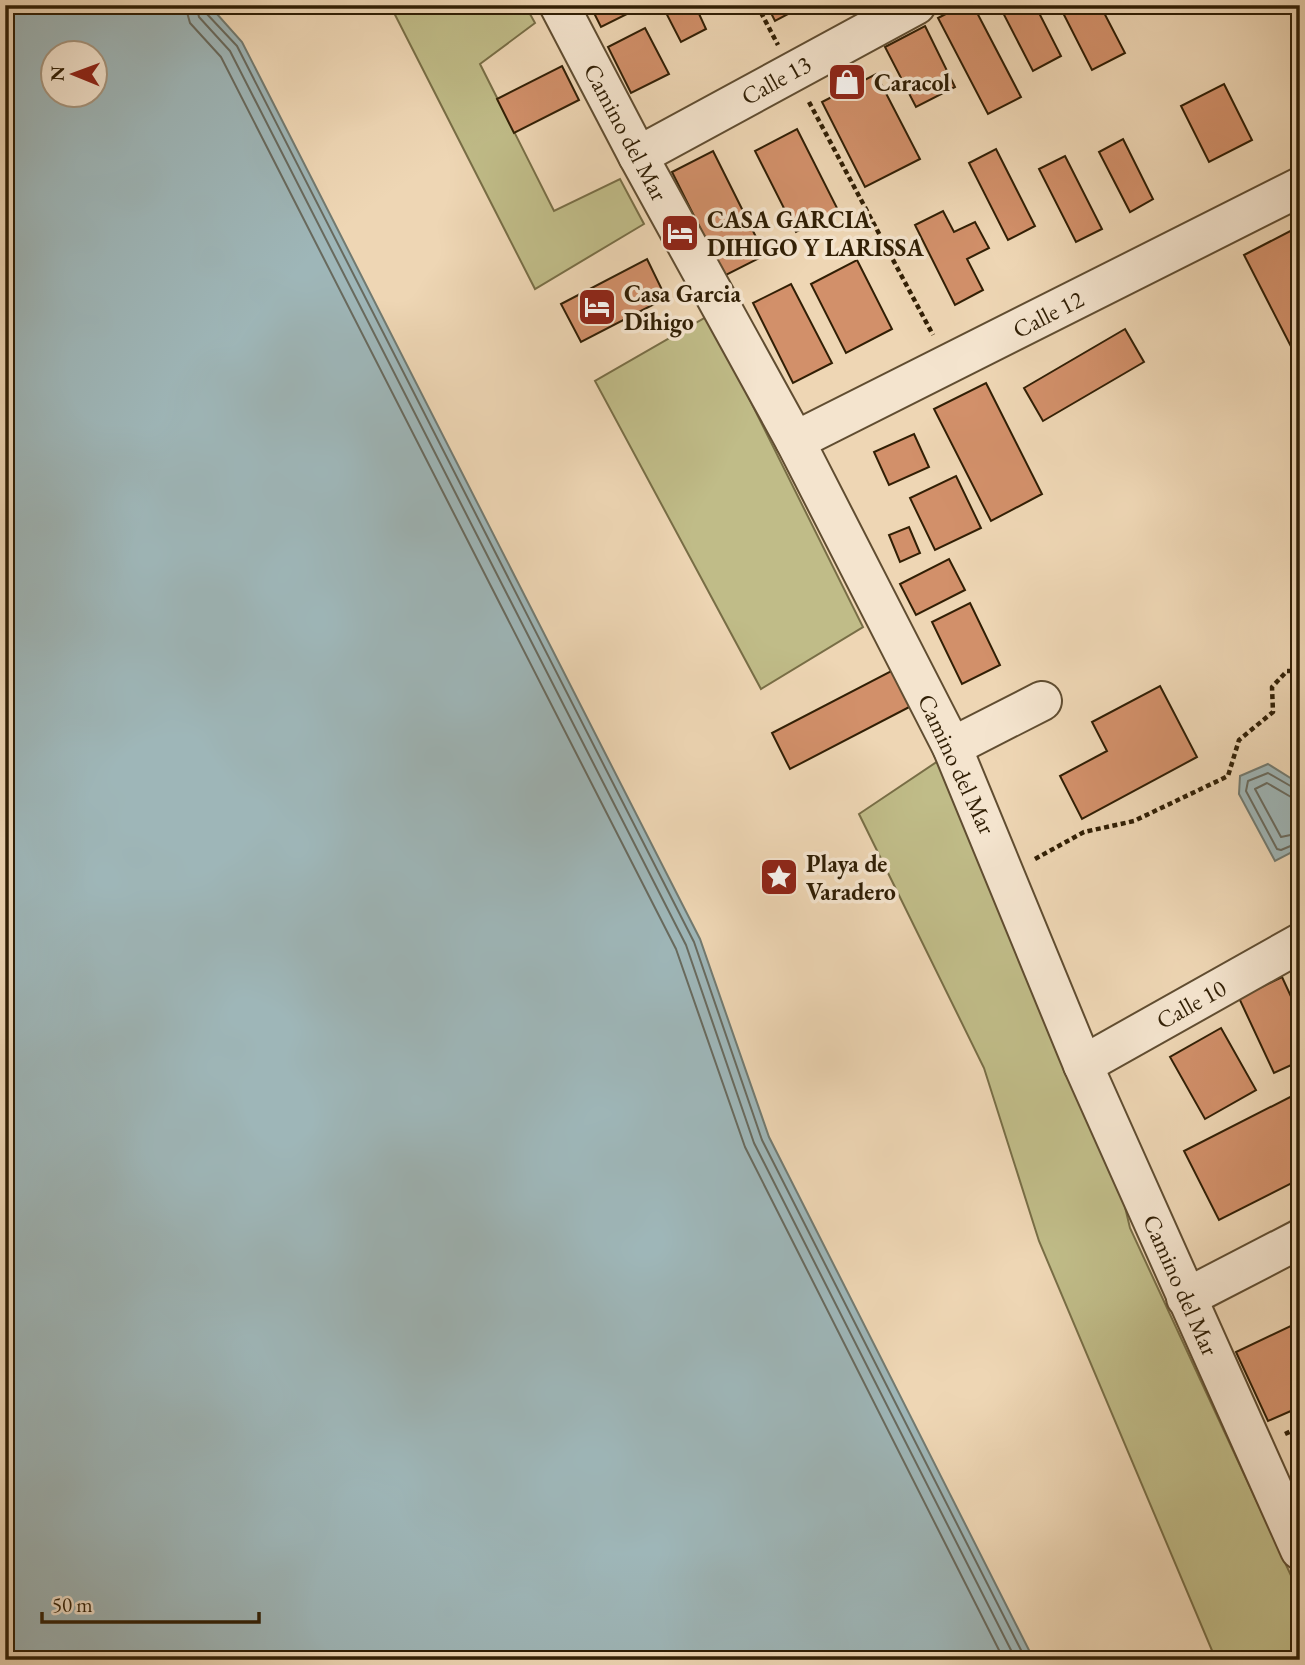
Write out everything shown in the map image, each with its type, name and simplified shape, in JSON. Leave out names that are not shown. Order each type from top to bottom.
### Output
[{"type":"street","name":"Camino del Mar","points":[[559,5],[638,156],[795,441],[952,747],[1083,1065],[1300,1550]]},
{"type":"street","name":"Calle 13","points":[[638,156],[916,5]]},
{"type":"street","name":"Calle 12","points":[[795,441],[1300,187]]},
{"type":"street","points":[[952,747],[1042,701]]},
{"type":"street","name":"Calle 10","points":[[1083,1065],[1300,943]]},
{"type":"street","points":[[1186,1298],[1300,1239]]},
{"type":"path","points":[[757,5],[949,365]]},
{"type":"path","points":[[1007,875],[1084,831],[1134,821],[1228,776],[1239,740],[1273,712],[1272,687],[1287,671],[1300,671]]},
{"type":"shaded area","points":[[390,5],[525,5],[535,23],[480,64],[554,211],[620,179],[644,224],[535,289]]},
{"type":"shaded area","points":[[708,316],[863,627],[761,689],[595,381]]},
{"type":"shaded area","points":[[944,757],[1119,1182],[1130,1228],[1300,1595],[1300,1660],[1216,1660],[1039,1241],[984,1068],[859,814]]},
{"type":"water","points":[[5,5],[209,5],[242,42],[700,939],[769,1137],[1034,1660],[5,1660]]},
{"type":"water","points":[[1268,764],[1300,784],[1300,848],[1275,861],[1239,794],[1240,776]]},
{"type":"building","points":[[590,5],[633,5],[635,10],[601,27]]},
{"type":"building","points":[[662,5],[695,5],[706,29],[681,42]]},
{"type":"building","points":[[767,5],[805,5],[775,21]]},
{"type":"building","points":[[963,5],[973,5],[1021,97],[988,114],[938,18]]},
{"type":"building","points":[[999,5],[1035,5],[1061,56],[1033,71]]},
{"type":"building","points":[[1059,5],[1100,5],[1125,53],[1092,70]]},
{"type":"building","points":[[925,26],[955,87],[916,107],[885,47]]},
{"type":"building","points":[[645,28],[669,74],[631,93],[608,47]]},
{"type":"building","points":[[562,66],[579,100],[514,133],[497,99]]},
{"type":"building","points":[[876,74],[920,159],[865,187],[822,102]]},
{"type":"building","points":[[1224,84],[1252,140],[1209,162],[1181,106]]},
{"type":"building","points":[[797,129],[838,210],[796,232],[755,151]]},
{"type":"building","points":[[1123,139],[1153,199],[1130,212],[1099,152]]},
{"type":"building","points":[[996,149],[1035,226],[1008,240],[969,163]]},
{"type":"building","points":[[713,151],[765,255],[724,276],[672,172]]},
{"type":"building","points":[[1065,156],[1102,229],[1076,242],[1039,169]]},
{"type":"building","points":[[943,211],[954,232],[975,222],[989,248],[967,259],[983,290],[955,305],[915,225]]},
{"type":"building","points":[[1300,226],[1300,364],[1244,255]]},
{"type":"building","points":[[647,259],[666,298],[581,342],[561,304]]},
{"type":"building","points":[[857,260],[892,329],[846,353],[811,284]]},
{"type":"building","points":[[791,284],[832,363],[793,383],[753,303]]},
{"type":"building","points":[[1125,329],[1144,362],[1043,421],[1024,388]]},
{"type":"building","points":[[986,383],[1042,494],[991,521],[934,409]]},
{"type":"building","points":[[914,434],[929,467],[889,485],[874,452]]},
{"type":"building","points":[[956,476],[981,528],[935,550],[910,498]]},
{"type":"building","points":[[909,527],[920,553],[900,562],[889,535]]},
{"type":"building","points":[[949,559],[965,590],[916,615],[900,584]]},
{"type":"building","points":[[970,603],[1000,665],[962,684],[932,622]]},
{"type":"building","points":[[899,667],[917,703],[790,769],[772,733]]},
{"type":"building","points":[[1160,686],[1197,757],[1082,819],[1060,776],[1107,751],[1092,722]]},
{"type":"building","points":[[1282,977],[1300,1016],[1300,1061],[1274,1073],[1239,998]]},
{"type":"building","points":[[1221,1028],[1256,1090],[1205,1119],[1170,1057]]},
{"type":"building","points":[[1300,1092],[1300,1179],[1219,1220],[1184,1151]]},
{"type":"building","points":[[1297,1323],[1300,1328],[1300,1407],[1268,1421],[1236,1352]]},
{"type":"place","name":"Caracol","points":[[847,82]]},
{"type":"place","name":"CASA GARCIA DIHIGO Y LARISSA","points":[[680,233]]},
{"type":"place","name":"Casa Garcia Dihigo","points":[[597,307]]},
{"type":"place","name":"Playa de Varadero","points":[[779,877]]}]
